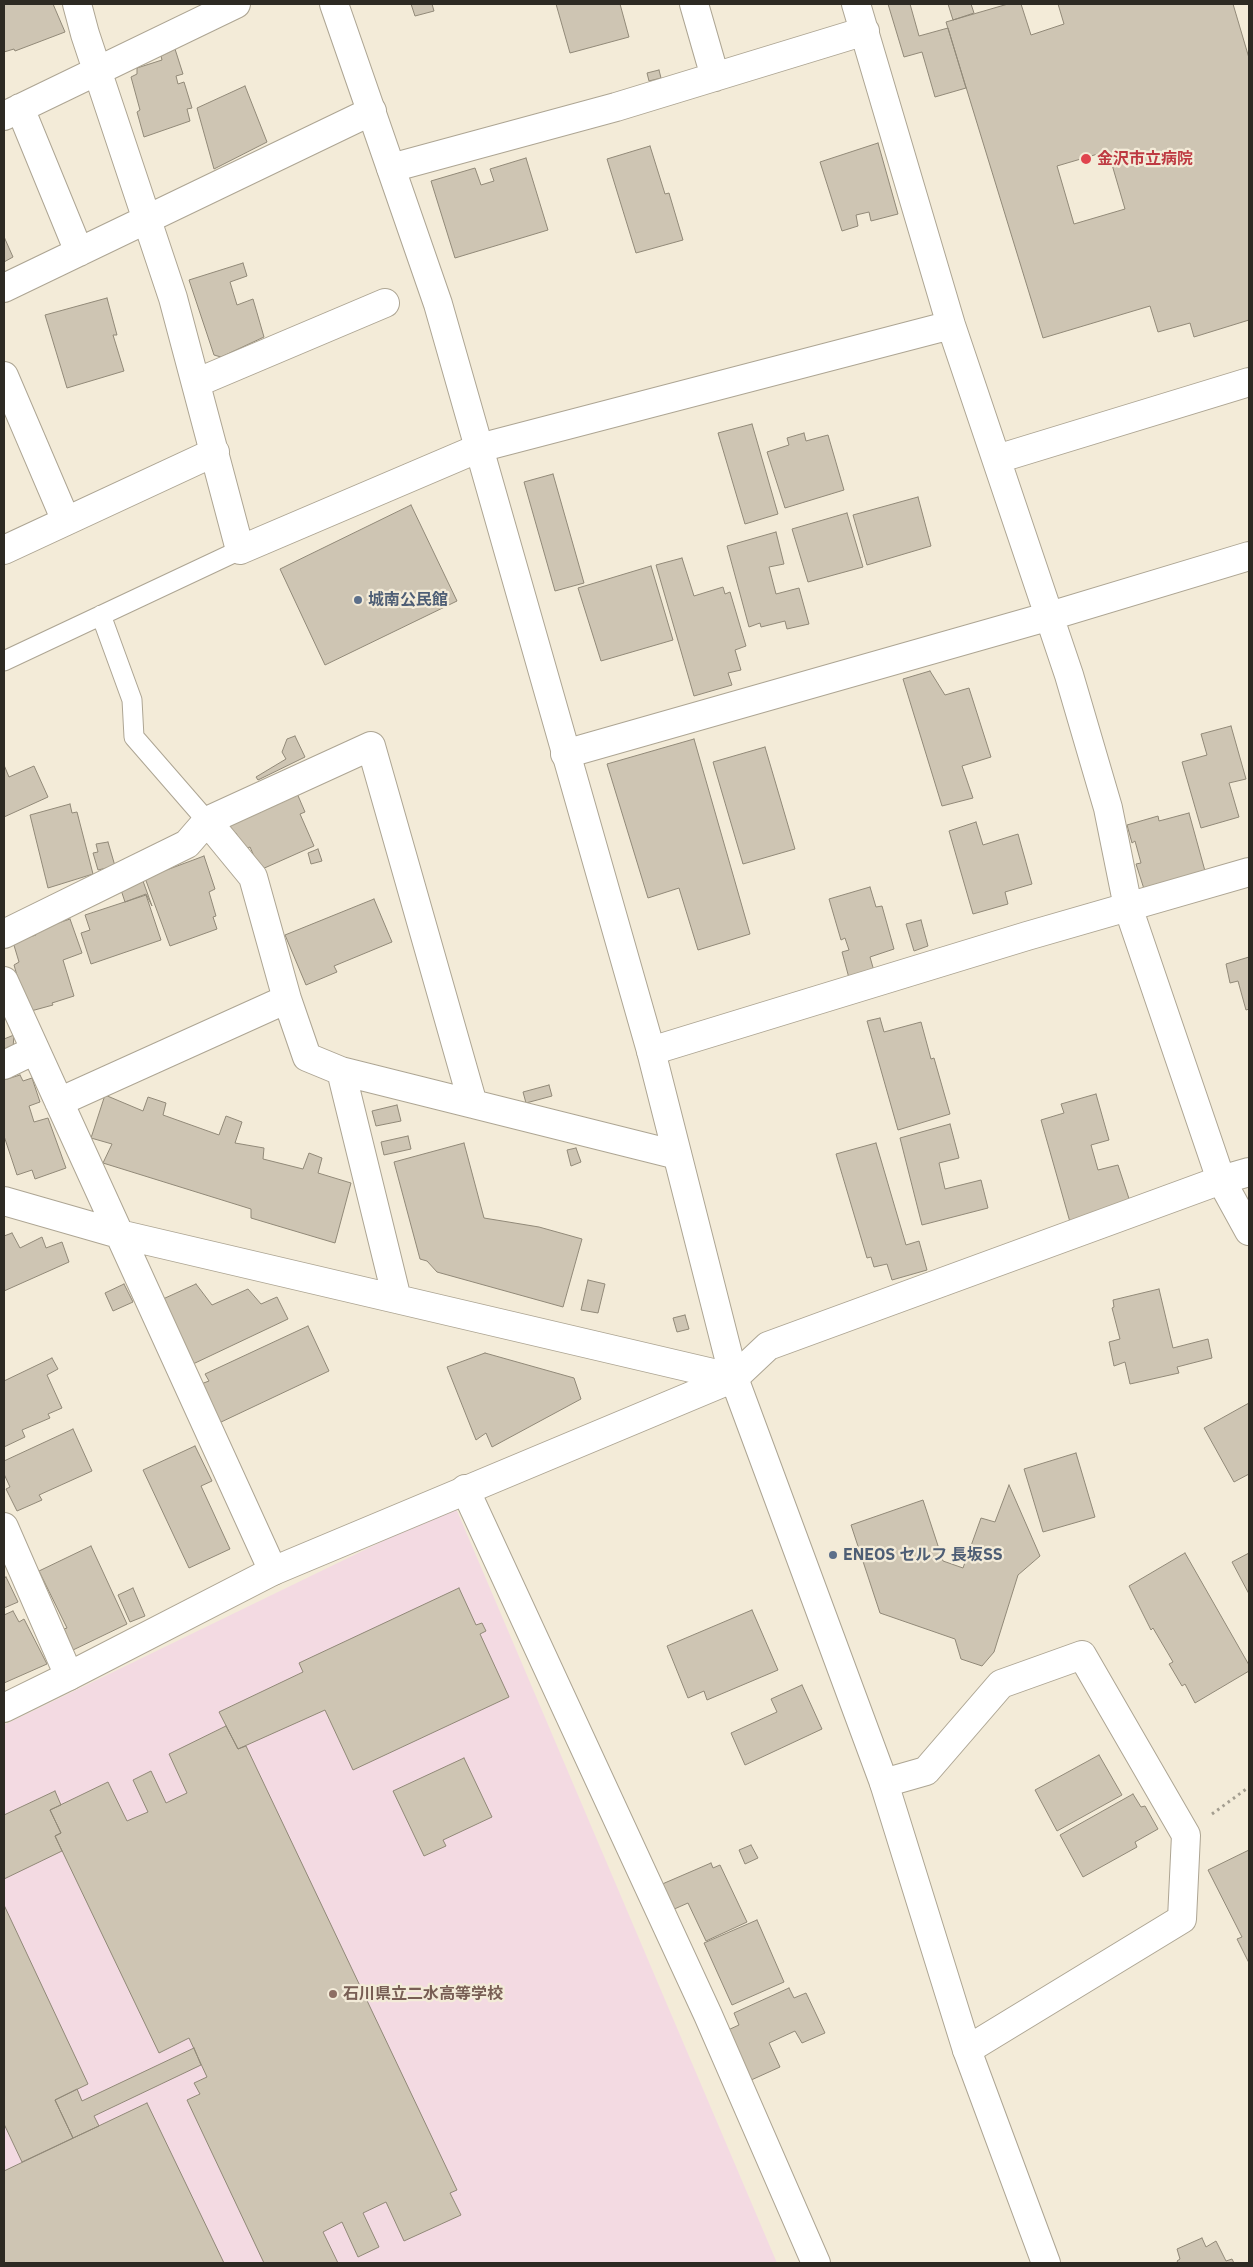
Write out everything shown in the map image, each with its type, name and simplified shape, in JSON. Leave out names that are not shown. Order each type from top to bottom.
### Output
[{"type":"street","points":[[76,4],[173,298],[240,550],[479,448],[951,325]]},
{"type":"street","points":[[79,252],[12,112],[236,4]]},
{"type":"street","points":[[334,4],[438,304],[565,754],[652,1051],[734,1378],[884,1783],[967,2050],[1046,2263]]},
{"type":"street","points":[[694,4],[715,77]]},
{"type":"street","points":[[856,4],[951,325],[1050,616],[1108,808],[1128,907],[1221,1180],[1249,1231]]},
{"type":"street","points":[[391,168],[616,107],[865,32]]},
{"type":"street","points":[[4,288],[372,112]]},
{"type":"street","points":[[196,383],[385,303]]},
{"type":"street","points":[[4,376],[66,521]]},
{"type":"street","points":[[997,459],[1249,382]]},
{"type":"street","points":[[4,550],[215,452]]},
{"type":"street","points":[[565,754],[1050,616],[1249,556]]},
{"type":"street","points":[[4,934],[187,844],[207,821],[371,746],[473,1104]]},
{"type":"street","points":[[207,821],[252,877],[287,999],[307,1057],[341,1071],[677,1154]]},
{"type":"street","points":[[652,1051],[1249,872]]},
{"type":"street","points":[[4,981],[273,1571]]},
{"type":"street","points":[[59,1102],[287,999]]},
{"type":"street","points":[[4,1065],[35,1050]]},
{"type":"street","points":[[341,1071],[397,1299]]},
{"type":"street","points":[[4,1708],[273,1571],[734,1378],[768,1346],[1221,1180],[1249,1172]]},
{"type":"street","points":[[4,1201],[119,1234],[734,1378]]},
{"type":"street","points":[[465,1489],[708,2016],[816,2263]]},
{"type":"street","points":[[4,1527],[69,1676]]},
{"type":"street","points":[[884,1783],[926,1771],[1001,1684],[1082,1655],[1186,1835],[1182,1919],[967,2050]]},
{"type":"lane","points":[[4,661],[240,550]]},
{"type":"lane","points":[[101,615],[132,700],[134,737],[207,821]]},
{"type":"path","points":[[1186,1835],[1249,1787]]},
{"type":"shaded area","name":"石川県立二水高等学校","points":[[455,1506],[777,2263],[4,2263],[4,1725]]},
{"type":"building","points":[[4,4],[53,4],[65,32],[15,51],[14,49],[4,52]]},
{"type":"building","points":[[411,4],[432,4],[434,11],[415,16]]},
{"type":"building","points":[[556,4],[620,4],[629,37],[570,53]]},
{"type":"building","points":[[888,4],[910,4],[919,36],[948,28],[966,88],[935,97],[922,52],[904,57]]},
{"type":"building","points":[[948,4],[971,4],[974,13],[953,20]]},
{"type":"building","points":[[1008,4],[1021,4],[1031,35],[1064,24],[1058,4],[1233,4],[1249,58],[1249,320],[1194,337],[1190,323],[1158,332],[1150,306],[1043,338],[946,22]]},
{"type":"building","points":[[175,49],[183,74],[176,76],[178,84],[184,82],[192,108],[187,109],[190,121],[144,137],[137,112],[140,110],[131,77],[137,74],[137,68],[162,60],[161,56]]},
{"type":"building","points":[[659,70],[661,78],[649,81],[647,73]]},
{"type":"building","points":[[245,86],[267,142],[214,169],[197,108]]},
{"type":"building","points":[[878,143],[898,214],[871,221],[869,212],[856,215],[858,226],[842,231],[820,162]]},
{"type":"building","points":[[650,146],[665,194],[669,193],[683,240],[636,253],[607,159]]},
{"type":"building","points":[[1108,151],[1125,209],[1074,224],[1057,166]]},
{"type":"building","points":[[526,158],[548,230],[455,258],[431,181],[475,168],[481,185],[494,181],[490,169]]},
{"type":"building","points":[[4,240],[13,257],[4,262]]},
{"type":"building","points":[[243,263],[247,276],[230,282],[237,305],[253,299],[264,337],[221,357],[214,355],[189,280]]},
{"type":"building","points":[[107,298],[117,335],[113,335],[124,371],[67,388],[45,315]]},
{"type":"building","points":[[752,424],[778,514],[745,524],[718,433]]},
{"type":"building","points":[[804,433],[806,441],[828,435],[844,490],[785,508],[767,452],[789,445],[787,438]]},
{"type":"building","points":[[553,474],[584,583],[555,591],[524,482]]},
{"type":"building","points":[[918,497],[931,546],[867,565],[853,515]]},
{"type":"building","points":[[411,505],[457,601],[325,665],[280,569]]},
{"type":"building","points":[[847,513],[863,567],[808,582],[792,529]]},
{"type":"building","points":[[776,532],[784,564],[769,567],[776,594],[799,588],[809,624],[787,629],[785,621],[761,627],[760,623],[749,627],[727,546]]},
{"type":"building","points":[[682,558],[694,596],[723,587],[725,594],[730,592],[746,646],[735,650],[741,670],[728,673],[732,685],[694,696],[656,565]]},
{"type":"building","points":[[651,566],[673,640],[601,661],[578,588]]},
{"type":"building","points":[[930,671],[945,695],[969,688],[991,757],[962,766],[973,798],[942,806],[903,679]]},
{"type":"building","points":[[1231,726],[1246,779],[1229,783],[1239,817],[1201,828],[1182,762],[1207,755],[1201,734]]},
{"type":"building","points":[[295,736],[305,757],[258,780],[256,777],[286,759],[282,752],[287,739]]},
{"type":"building","points":[[694,739],[750,934],[698,950],[679,888],[648,898],[607,764]]},
{"type":"building","points":[[765,747],[795,849],[743,864],[713,762]]},
{"type":"building","points":[[4,765],[9,777],[34,766],[48,797],[4,817]]},
{"type":"building","points":[[296,791],[305,812],[300,814],[314,846],[260,870],[250,847],[244,850],[236,833],[232,834],[227,822]]},
{"type":"building","points":[[70,804],[72,813],[77,812],[93,874],[48,888],[30,815]]},
{"type":"building","points":[[1189,813],[1205,871],[1144,889],[1136,864],[1141,863],[1135,841],[1132,843],[1127,825],[1158,816],[1159,821]]},
{"type":"building","points":[[976,822],[983,845],[1018,834],[1032,884],[1005,892],[1008,904],[973,914],[949,831]]},
{"type":"building","points":[[108,842],[115,866],[98,870],[93,853],[98,852],[96,844]]},
{"type":"building","points":[[318,849],[322,861],[311,864],[308,853]]},
{"type":"building","points":[[204,856],[215,889],[209,892],[216,916],[213,917],[217,929],[170,946],[145,878]]},
{"type":"building","points":[[143,881],[152,906],[146,894],[125,902],[121,890]]},
{"type":"building","points":[[870,887],[876,907],[882,906],[894,949],[870,957],[874,971],[849,978],[842,952],[849,950],[845,938],[841,940],[829,899]]},
{"type":"building","points":[[146,895],[161,940],[91,964],[81,933],[90,930],[85,915]]},
{"type":"building","points":[[374,899],[392,942],[334,966],[337,972],[306,985],[285,935]]},
{"type":"building","points":[[70,919],[82,953],[63,960],[74,996],[52,1003],[53,1005],[31,1011],[24,1000],[14,965],[19,962],[13,942],[36,935],[35,931]]},
{"type":"building","points":[[921,920],[928,946],[914,951],[906,924]]},
{"type":"building","points":[[1249,957],[1249,1009],[1246,1010],[1238,981],[1230,983],[1226,964]]},
{"type":"building","points":[[880,1018],[884,1032],[921,1022],[931,1059],[934,1058],[950,1114],[898,1130],[867,1021]]},
{"type":"building","points":[[14,1035],[13,1048],[4,1053],[4,1039]]},
{"type":"building","points":[[20,1075],[23,1081],[32,1078],[40,1102],[29,1106],[34,1122],[48,1118],[66,1168],[35,1179],[32,1170],[17,1175],[4,1136],[4,1080]]},
{"type":"building","points":[[549,1085],[552,1096],[526,1103],[523,1092]]},
{"type":"building","points":[[1096,1094],[1109,1140],[1091,1145],[1098,1170],[1118,1165],[1134,1214],[1070,1222],[1041,1120],[1064,1113],[1061,1104]]},
{"type":"building","points":[[105,1095],[143,1111],[148,1097],[166,1103],[163,1115],[219,1135],[226,1116],[242,1122],[235,1143],[264,1148],[263,1159],[303,1169],[309,1153],[322,1158],[318,1173],[351,1183],[335,1243],[251,1218],[251,1209],[103,1163],[112,1144],[91,1138]]},
{"type":"building","points":[[397,1105],[401,1121],[376,1126],[372,1111]]},
{"type":"building","points":[[950,1124],[959,1158],[939,1163],[945,1189],[981,1180],[988,1208],[922,1225],[900,1138]]},
{"type":"building","points":[[408,1136],[411,1149],[384,1155],[381,1142]]},
{"type":"building","points":[[464,1143],[484,1218],[539,1227],[582,1239],[563,1307],[437,1272],[427,1261],[420,1259],[394,1162]]},
{"type":"building","points":[[876,1143],[906,1245],[919,1241],[927,1270],[892,1280],[887,1264],[874,1267],[871,1257],[867,1258],[836,1154]]},
{"type":"building","points":[[576,1148],[581,1162],[571,1166],[567,1150]]},
{"type":"building","points":[[12,1233],[20,1248],[42,1237],[46,1248],[62,1242],[69,1262],[4,1291],[4,1236]]},
{"type":"building","points":[[588,1280],[605,1284],[598,1313],[581,1310]]},
{"type":"building","points":[[124,1284],[133,1302],[113,1311],[105,1293]]},
{"type":"building","points":[[196,1284],[212,1305],[248,1289],[261,1304],[277,1297],[288,1319],[193,1364],[163,1299]]},
{"type":"building","points":[[1159,1289],[1173,1348],[1208,1339],[1212,1358],[1177,1367],[1179,1373],[1130,1384],[1125,1362],[1114,1366],[1109,1342],[1120,1339],[1112,1308],[1114,1307],[1113,1300]]},
{"type":"building","points":[[685,1315],[689,1329],[677,1332],[673,1318]]},
{"type":"building","points":[[308,1326],[329,1371],[219,1423],[201,1384],[209,1381],[205,1374]]},
{"type":"building","points":[[485,1353],[574,1378],[581,1399],[492,1447],[486,1433],[476,1440],[447,1367]]},
{"type":"building","points":[[52,1358],[58,1369],[47,1375],[62,1408],[48,1414],[50,1418],[22,1430],[25,1437],[4,1447],[4,1381]]},
{"type":"building","points":[[1249,1403],[1249,1474],[1234,1482],[1204,1428]]},
{"type":"building","points":[[73,1429],[92,1471],[39,1495],[42,1500],[17,1511],[6,1489],[10,1487],[4,1474],[4,1461]]},
{"type":"building","points":[[195,1446],[212,1481],[201,1486],[230,1549],[189,1568],[143,1470]]},
{"type":"building","points":[[1076,1453],[1095,1517],[1043,1532],[1024,1469]]},
{"type":"building","points":[[1009,1485],[1040,1556],[1018,1575],[994,1652],[982,1666],[961,1659],[955,1639],[880,1613],[851,1525],[923,1500],[943,1561],[963,1568],[981,1518],[995,1522]]},
{"type":"building","points":[[91,1546],[127,1624],[73,1650],[64,1629],[67,1628],[39,1571]]},
{"type":"building","points":[[1185,1553],[1249,1665],[1249,1671],[1195,1703],[1185,1684],[1182,1686],[1169,1664],[1173,1662],[1153,1628],[1151,1630],[1129,1586]]},
{"type":"building","points":[[1249,1553],[1249,1594],[1232,1562]]},
{"type":"building","points":[[6,1577],[18,1602],[4,1608],[4,1578]]},
{"type":"building","points":[[133,1588],[145,1616],[130,1622],[118,1595]]},
{"type":"building","points":[[459,1588],[476,1625],[482,1623],[486,1631],[480,1634],[509,1697],[353,1770],[325,1710],[238,1749],[219,1712],[303,1672],[299,1663]]},
{"type":"building","points":[[752,1610],[778,1670],[707,1700],[704,1691],[688,1698],[667,1646]]},
{"type":"building","points":[[13,1611],[19,1622],[24,1619],[47,1664],[4,1683],[4,1615]]},
{"type":"building","points":[[802,1685],[822,1729],[745,1765],[731,1733],[777,1712],[771,1699]]},
{"type":"building","points":[[226,1726],[238,1749],[246,1746],[457,2190],[450,2193],[461,2215],[404,2241],[386,2202],[363,2213],[379,2247],[358,2257],[342,2222],[323,2232],[338,2263],[264,2263],[187,2100],[200,2094],[194,2083],[207,2077],[189,2038],[159,2053],[55,1836],[61,1833],[50,1810],[108,1782],[127,1821],[148,1812],[133,1780],[151,1771],[166,1803],[187,1793],[169,1754]]},
{"type":"building","points":[[1099,1755],[1122,1795],[1057,1831],[1035,1790]]},
{"type":"building","points":[[464,1758],[492,1817],[443,1840],[446,1846],[424,1856],[393,1791]]},
{"type":"building","points":[[55,1791],[61,1805],[50,1810],[61,1833],[55,1836],[62,1851],[4,1879],[4,1815]]},
{"type":"building","points":[[1133,1794],[1141,1807],[1145,1806],[1158,1829],[1135,1842],[1137,1847],[1083,1877],[1060,1835]]},
{"type":"building","points":[[751,1845],[758,1858],[745,1864],[739,1850]]},
{"type":"building","points":[[1249,1850],[1249,1963],[1237,1939],[1242,1937],[1208,1870]]},
{"type":"building","points":[[711,1863],[713,1868],[720,1865],[747,1922],[706,1941],[688,1903],[672,1910],[660,1885]]},
{"type":"building","points":[[4,1905],[88,2084],[55,2100],[73,2138],[22,2162],[4,2124]]},
{"type":"building","points":[[757,1920],[784,1982],[732,2005],[704,1943]]},
{"type":"building","points":[[789,1988],[794,1998],[806,1993],[825,2033],[802,2043],[795,2031],[769,2043],[780,2067],[749,2081],[728,2030],[739,2025],[734,2013]]},
{"type":"building","points":[[194,2048],[201,2065],[94,2116],[99,2126],[73,2138],[55,2100],[77,2089],[82,2101]]},
{"type":"building","points":[[147,2103],[224,2263],[4,2263],[4,2171]]},
{"type":"building","points":[[1202,2238],[1206,2247],[1216,2241],[1226,2261],[1232,2259],[1234,2263],[1178,2263],[1177,2261],[1180,2259],[1177,2249]]},
{"type":"place","name":"金沢市立病院","points":[[1086,159]]},
{"type":"place","name":"城南公民館","points":[[358,600]]},
{"type":"place","name":"ENEOS セルフ 長坂SS","points":[[833,1555]]},
{"type":"place","name":"石川県立二水高等学校","points":[[333,1994]]}]
